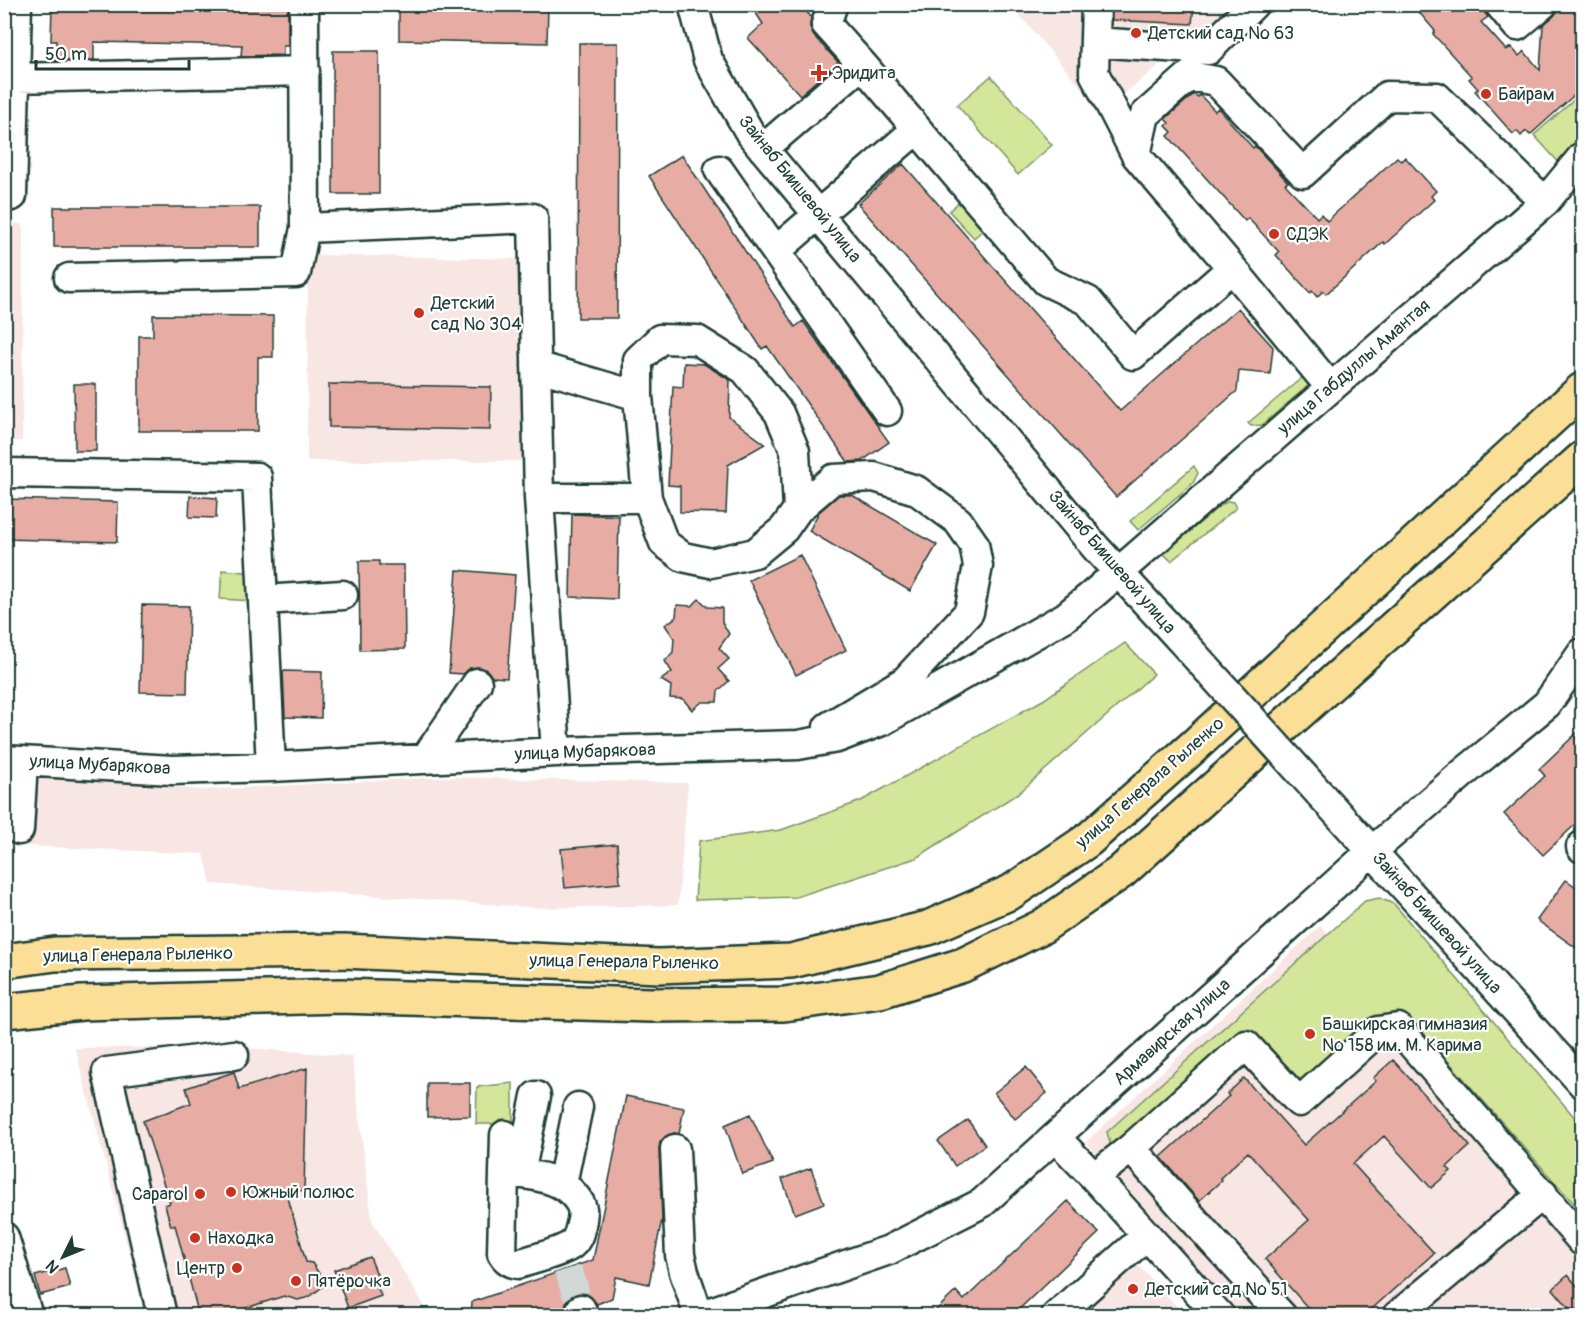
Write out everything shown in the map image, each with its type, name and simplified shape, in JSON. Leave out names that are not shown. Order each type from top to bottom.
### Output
[{"type":"main road","name":"улица Генерала Рыленко","points":[[4,961],[55,954],[344,951],[657,966],[691,965],[791,961],[928,928],[1011,892],[1088,840],[1194,747],[1582,390]]},
{"type":"main road","points":[[4,1011],[82,1002],[340,996],[650,1005],[784,1004],[880,991],[963,965],[1043,926],[1121,872],[1582,459]]},
{"type":"street","points":[[4,195],[12,196],[18,4]]},
{"type":"street","points":[[69,278],[296,273],[305,228],[304,4]]},
{"type":"street","name":"Зайнаб Биишевой улица","points":[[693,4],[708,60],[750,133],[763,149],[1096,548],[1582,1083]]},
{"type":"street","points":[[832,4],[826,24],[1046,281],[1088,301],[1133,355],[1232,268]]},
{"type":"street","points":[[1096,4],[1094,73],[1136,155],[1331,388]]},
{"type":"street","points":[[1095,42],[1208,50],[1254,4]]},
{"type":"street","points":[[1499,4],[1517,26],[1543,4]]},
{"type":"street","points":[[763,149],[862,64]]},
{"type":"street","points":[[16,78],[305,70]]},
{"type":"street","points":[[1136,155],[1145,115],[1189,76],[1216,81],[1302,173],[1387,96],[1437,97],[1545,202]]},
{"type":"street","points":[[776,251],[917,129]]},
{"type":"street","name":"улица Габдуллы Амантая","points":[[1119,571],[1545,202],[1582,157]]},
{"type":"street","points":[[720,170],[887,411]]},
{"type":"street","points":[[305,228],[533,218],[539,498],[556,752]]},
{"type":"street","points":[[798,509],[795,451],[779,413],[745,370],[696,340],[660,339],[638,360],[638,396],[647,498],[664,543],[683,557],[711,563],[755,553],[784,529],[798,509],[833,479],[874,477],[916,490],[958,521],[974,544],[978,566],[969,612],[905,681],[798,745]]},
{"type":"street","points":[[536,366],[638,396]]},
{"type":"street","points":[[4,473],[257,477],[271,767]]},
{"type":"street","points":[[539,498],[647,498]]},
{"type":"street","name":"улица Мубарякова","points":[[14,761],[172,770],[556,752],[798,745],[837,738],[882,721],[1065,617],[1119,571]]},
{"type":"street","points":[[263,600],[343,595]]},
{"type":"street","name":"Армавирская улица","points":[[699,1316],[889,1250],[982,1203],[1371,852],[1547,704],[1582,653]]},
{"type":"street","points":[[425,759],[477,683]]},
{"type":"street","points":[[14,761],[19,830]]},
{"type":"street","points":[[1094,1177],[1131,1148],[1246,1045],[1299,1102],[1378,1031],[1398,1028],[1582,1241]]},
{"type":"street","points":[[162,1316],[107,1072],[234,1055]]},
{"type":"street","points":[[512,1172],[556,1181],[568,1188],[581,1204],[583,1214],[578,1237],[564,1259],[518,1264],[512,1263],[502,1253],[512,1172],[536,1096]]},
{"type":"street","points":[[562,1184],[578,1107]]},
{"type":"street","points":[[505,1135],[512,1172]]},
{"type":"street","points":[[1055,1137],[1148,1235],[1220,1316]]},
{"type":"street","points":[[1131,1148],[1210,1239],[1282,1316]]},
{"type":"street","points":[[675,1149],[681,1255],[684,1272],[699,1316]]},
{"type":"street","points":[[1397,1316],[1543,1194]]},
{"type":"street","points":[[1056,1316],[1148,1235]]},
{"type":"street","points":[[4,1237],[28,1316]]},
{"type":"street","points":[[1177,1268],[1210,1239]]},
{"type":"shaded area","name":"Детский сад № 63","points":[[1011,5],[1268,5],[1204,61],[1163,62],[1102,112]]},
{"type":"shaded area","points":[[5,223],[23,224],[22,441],[5,441]]},
{"type":"shaded area","name":"Детский сад № 304","points":[[308,255],[529,259],[534,461],[307,461]]},
{"type":"shaded area","points":[[4,771],[200,790],[443,777],[688,783],[678,905],[542,908],[211,884],[204,854],[5,845]]},
{"type":"shaded area","name":"Башкирская гимназия № 158 им. М. Карима","points":[[1320,926],[1582,1218],[1582,1315],[1241,1315],[1086,1142]]},
{"type":"shaded area","points":[[235,1047],[352,1056],[372,1221],[422,1302],[425,1315],[146,1315],[75,1048]]},
{"type":"shaded area","name":"Детский сад № 51","points":[[1136,1263],[1185,1315],[1077,1316]]},
{"type":"green space","points":[[991,76],[1052,145],[1018,175],[957,105]]},
{"type":"green space","points":[[1576,98],[1582,104],[1582,143],[1561,165],[1534,135]]},
{"type":"green space","points":[[959,202],[983,230],[974,238],[949,211]]},
{"type":"green space","points":[[1311,370],[1312,379],[1309,385],[1262,425],[1251,426],[1248,423]]},
{"type":"green space","points":[[1194,466],[1198,473],[1193,483],[1138,530],[1130,521]]},
{"type":"green space","points":[[1228,501],[1233,502],[1236,508],[1171,561],[1164,554],[1218,507]]},
{"type":"green space","points":[[222,570],[255,573],[253,601],[220,599]]},
{"type":"green space","points":[[1125,643],[1154,674],[1019,793],[916,858],[796,897],[695,900],[699,841],[781,830],[861,801],[1043,700]]},
{"type":"green space","points":[[1379,898],[1394,904],[1582,1126],[1582,1213],[1410,1018],[1379,1025],[1296,1087],[1242,1034],[1113,1155],[1107,1132],[1365,901]]},
{"type":"green space","points":[[513,1083],[513,1124],[476,1124],[477,1087]]},
{"type":"building","points":[[52,4],[288,4],[288,46],[283,46],[283,55],[241,56],[242,45],[94,42],[94,60],[56,61],[56,41],[51,41]]},
{"type":"building","points":[[399,4],[548,6],[547,43],[399,40]]},
{"type":"building","points":[[750,4],[800,4],[811,17],[810,27],[813,35],[838,62],[800,95],[748,38],[763,24]]},
{"type":"building","points":[[1112,4],[1194,4],[1192,24],[1112,20]]},
{"type":"building","points":[[1412,4],[1477,4],[1488,17],[1481,22],[1506,50],[1511,47],[1519,56],[1524,51],[1540,70],[1543,25],[1554,16],[1559,4],[1571,4],[1582,18],[1582,88],[1530,135],[1526,131],[1521,136],[1517,131],[1513,134],[1475,91],[1478,89],[1469,79],[1472,77],[1433,34],[1435,31]]},
{"type":"building","points":[[579,43],[618,43],[617,318],[578,318]]},
{"type":"building","points":[[333,51],[379,51],[379,194],[333,194]]},
{"type":"building","points":[[1194,94],[1198,97],[1200,95],[1215,111],[1218,108],[1253,148],[1255,146],[1288,182],[1285,184],[1317,218],[1321,214],[1327,221],[1397,157],[1401,161],[1405,157],[1436,191],[1431,196],[1434,200],[1385,244],[1383,242],[1326,294],[1323,291],[1317,297],[1312,291],[1310,293],[1276,255],[1279,252],[1248,218],[1245,221],[1168,136],[1172,132],[1166,126],[1169,123],[1165,119]]},
{"type":"building","points":[[682,155],[795,327],[803,321],[889,442],[862,461],[848,462],[767,346],[762,349],[649,176]]},
{"type":"building","points":[[903,164],[1120,411],[1238,308],[1273,347],[1270,374],[1239,371],[1237,391],[1116,497],[858,204]]},
{"type":"building","points":[[54,207],[260,207],[260,247],[54,247]]},
{"type":"building","points":[[153,315],[273,316],[273,357],[258,357],[258,431],[139,431],[139,336],[153,336]]},
{"type":"building","points":[[684,363],[704,364],[730,380],[729,417],[765,444],[728,465],[726,513],[680,512],[680,486],[668,485],[673,386],[683,387]]},
{"type":"building","points":[[74,384],[96,384],[96,451],[75,451]]},
{"type":"building","points":[[329,384],[491,387],[490,430],[329,427]]},
{"type":"building","points":[[839,495],[852,495],[937,545],[910,591],[809,531],[819,512]]},
{"type":"building","points":[[190,496],[217,498],[216,518],[189,517]]},
{"type":"building","points":[[4,499],[118,502],[117,542],[4,539]]},
{"type":"building","points":[[572,514],[619,516],[617,599],[570,597]]},
{"type":"building","points":[[800,555],[846,650],[796,675],[749,580]]},
{"type":"building","points":[[359,561],[379,561],[379,565],[404,565],[405,649],[360,650]]},
{"type":"building","points":[[457,570],[515,575],[507,678],[492,677],[487,670],[479,667],[470,668],[463,674],[449,673]]},
{"type":"building","points":[[699,599],[708,607],[722,608],[722,622],[729,634],[719,648],[729,659],[718,669],[729,681],[718,691],[717,702],[702,702],[692,710],[683,699],[670,698],[671,686],[661,680],[672,672],[665,661],[673,652],[674,638],[665,625],[676,617],[677,605],[692,606]]},
{"type":"building","points":[[142,605],[189,606],[187,693],[140,692]]},
{"type":"building","points":[[283,671],[322,672],[321,718],[285,717]]},
{"type":"building","points":[[1582,728],[1582,818],[1543,855],[1504,814],[1545,776],[1539,769]]},
{"type":"building","points":[[617,844],[620,883],[565,888],[561,849]]},
{"type":"building","points":[[1566,880],[1582,891],[1582,952],[1537,920]]},
{"type":"building","points":[[1393,1060],[1470,1146],[1447,1167],[1451,1171],[1431,1188],[1384,1136],[1353,1164],[1434,1253],[1364,1316],[1315,1316],[1265,1259],[1309,1220],[1248,1152],[1199,1201],[1161,1157],[1229,1096],[1227,1094],[1244,1078],[1304,1145],[1376,1081],[1373,1078]]},
{"type":"building","points":[[1026,1067],[1047,1093],[1015,1119],[994,1093]]},
{"type":"building","name":"Южный полюс","points":[[307,1068],[304,1190],[287,1194],[306,1262],[312,1263],[326,1284],[309,1297],[298,1300],[284,1296],[230,1313],[231,1316],[199,1316],[175,1225],[171,1226],[165,1205],[170,1203],[143,1121],[191,1103],[186,1088],[234,1072],[239,1089]]},
{"type":"building","points":[[427,1083],[470,1083],[470,1116],[427,1117]]},
{"type":"building","points":[[626,1096],[684,1108],[679,1134],[666,1136],[660,1142],[662,1219],[649,1284],[616,1277],[612,1298],[597,1304],[584,1293],[575,1294],[567,1300],[566,1314],[562,1316],[471,1316],[472,1302],[593,1260]]},
{"type":"building","points":[[750,1114],[773,1163],[742,1174],[725,1125]]},
{"type":"building","points":[[968,1120],[985,1145],[955,1166],[938,1141]]},
{"type":"building","points":[[811,1168],[824,1203],[795,1214],[782,1179]]},
{"type":"building","points":[[1068,1201],[1099,1233],[1012,1316],[930,1316],[956,1291],[964,1300]]},
{"type":"building","points":[[370,1257],[378,1277],[374,1278],[381,1296],[348,1308],[334,1270]]},
{"type":"building","points":[[65,1268],[70,1287],[40,1295],[35,1276]]},
{"type":"building","points":[[1568,1275],[1582,1292],[1582,1316],[1576,1316],[1553,1289]]},
{"type":"tunnel","points":[[568,1269],[581,1309]]},
{"type":"place","name":"Детский сад № 63","points":[[1136,33]]},
{"type":"place","name":"Эридита","points":[[819,73]]},
{"type":"place","name":"Байрам","points":[[1486,94]]},
{"type":"place","name":"СДЭК","points":[[1274,234]]},
{"type":"place","name":"Детский сад № 304","points":[[419,313]]},
{"type":"place","name":"Башкирская гимназия № 158 им. М. Карима","points":[[1310,1034]]},
{"type":"place","name":"Южный полюс","points":[[231,1192]]},
{"type":"place","name":"Caparol","points":[[200,1194]]},
{"type":"place","name":"Находка","points":[[195,1238]]},
{"type":"place","name":"Центр","points":[[237,1268]]},
{"type":"place","name":"Пятёрочка","points":[[296,1281]]},
{"type":"place","name":"Детский сад № 51","points":[[1133,1289]]}]
